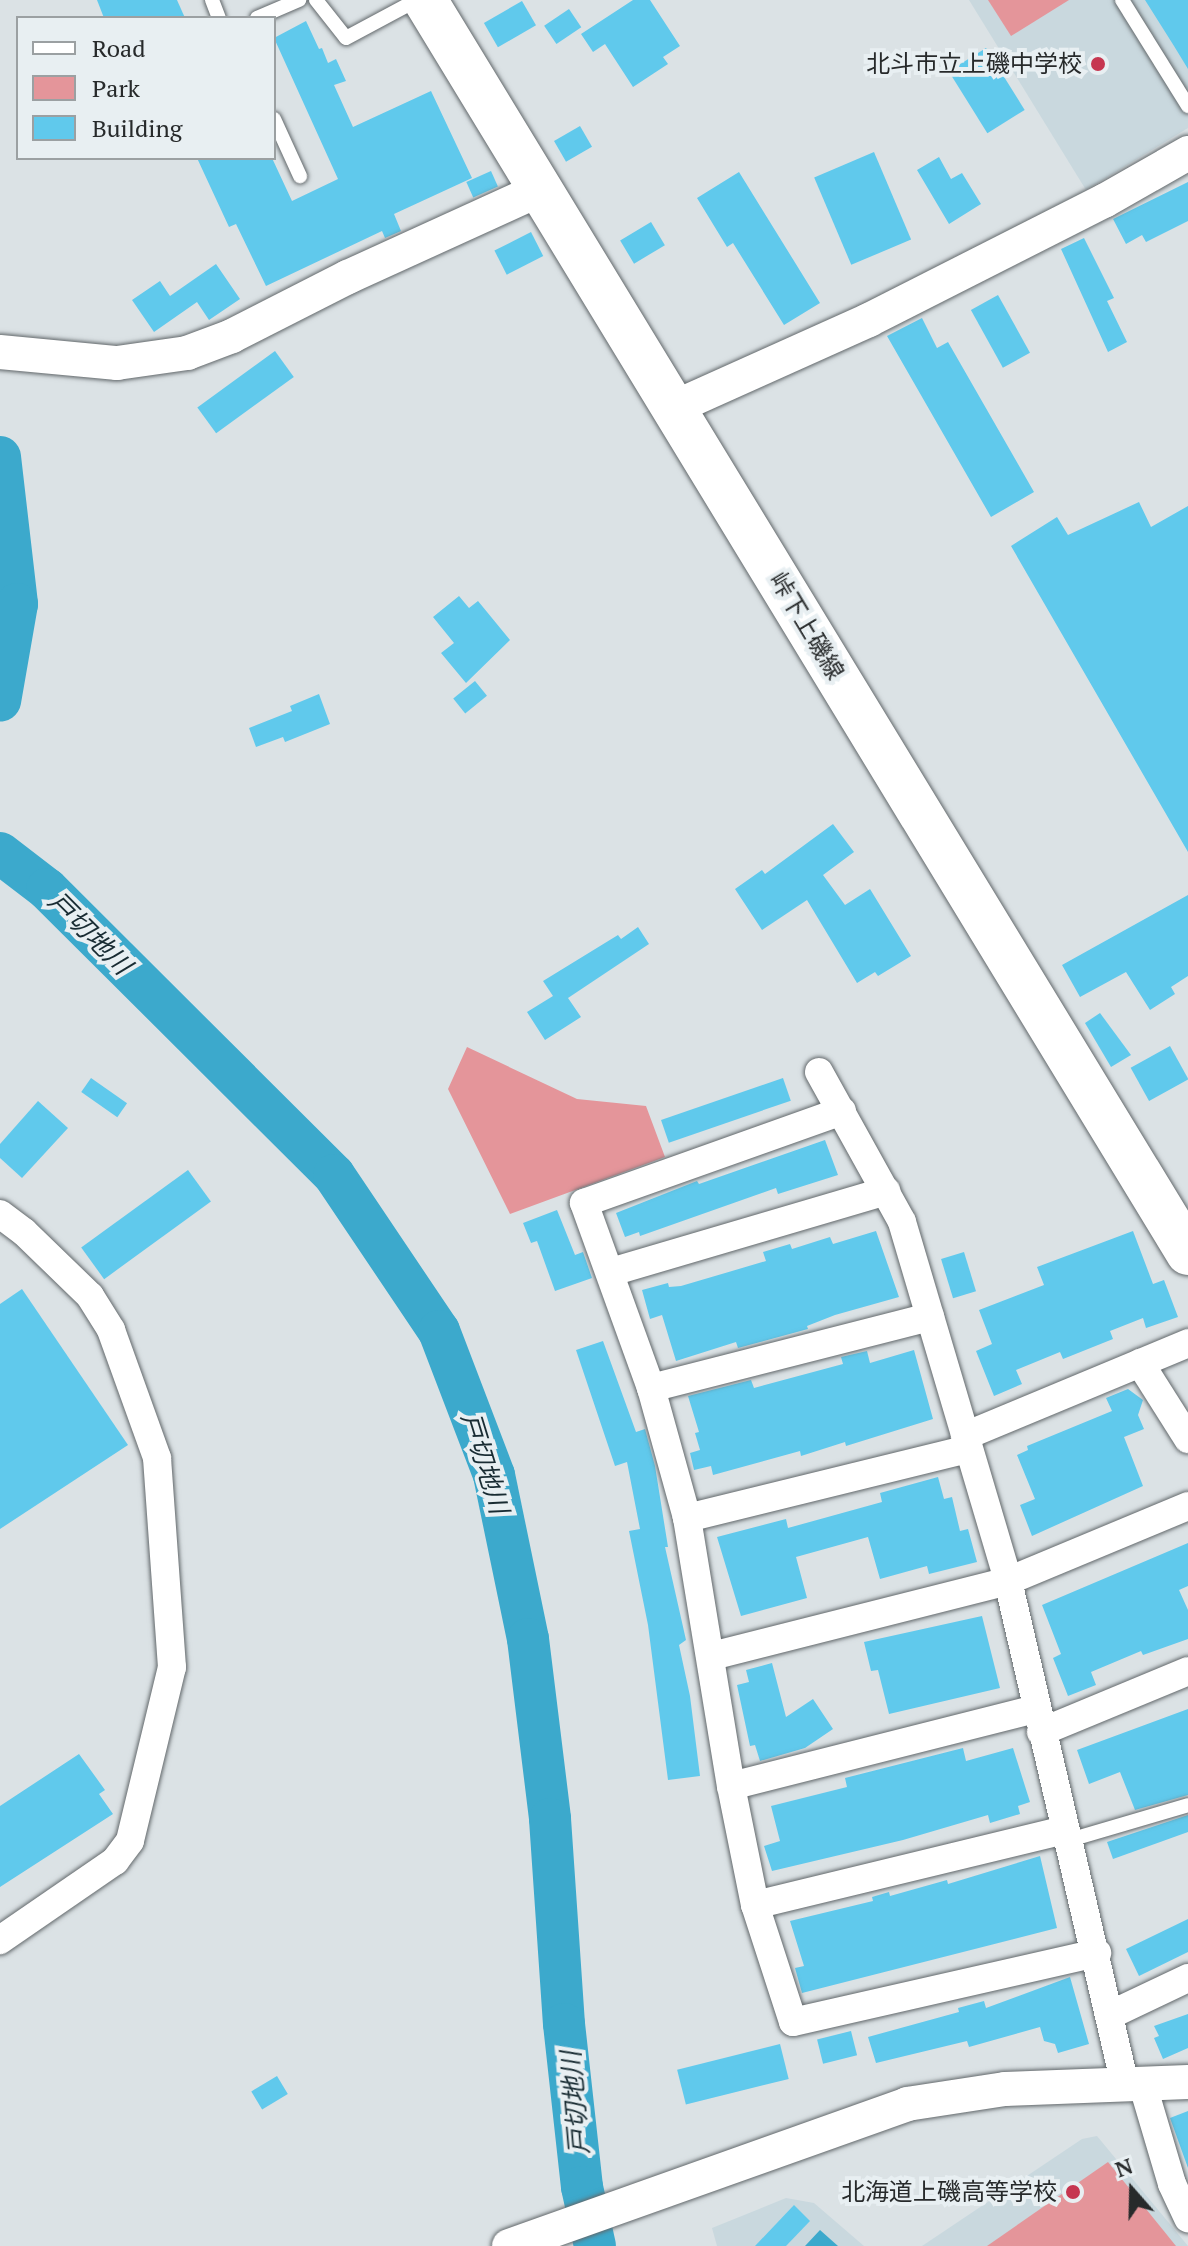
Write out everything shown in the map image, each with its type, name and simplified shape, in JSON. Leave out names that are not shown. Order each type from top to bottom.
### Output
[{"type":"main road","name":"峠下上磯線","points":[[425,0],[1188,1253]]},
{"type":"street","points":[[673,408],[869,320],[1104,201],[1188,153]]},
{"type":"street","points":[[0,352],[117,363],[161,359],[208,346],[541,189]]},
{"type":"street","points":[[819,1072],[902,1222],[1008,1581],[1065,1836],[1097,1953],[1110,2015],[1172,2184],[1188,2218]]},
{"type":"street","points":[[842,1111],[584,1203],[651,1388],[687,1518],[731,1786],[755,1905],[793,2022],[1097,1953]]},
{"type":"street","points":[[611,1272],[886,1191]]},
{"type":"street","points":[[0,1214],[24,1232],[90,1296],[111,1330],[157,1458],[172,1667],[130,1841],[115,1861],[0,1940]]},
{"type":"street","points":[[651,1388],[930,1317]]},
{"type":"street","points":[[687,1518],[966,1442],[1188,1343]]},
{"type":"street","points":[[1140,1363],[1188,1439]]},
{"type":"street","points":[[712,1656],[1008,1581],[1188,1506]]},
{"type":"street","points":[[731,1786],[1038,1720],[1188,1671]]},
{"type":"street","points":[[755,1905],[1065,1836]]},
{"type":"street","points":[[1110,2015],[1188,1978]]},
{"type":"street","points":[[509,2246],[907,2104],[1005,2089],[1188,2082]]},
{"type":"lane","points":[[262,16],[299,0]]},
{"type":"lane","points":[[316,0],[346,38],[417,0]]},
{"type":"lane","points":[[1122,0],[1188,106]]},
{"type":"lane","points":[[276,123],[300,176]]},
{"type":"lane","points":[[1065,1836],[1188,1805]]},
{"type":"shaded area","name":"北斗市立上磯中学校","points":[[969,0],[1188,0],[1188,128],[1086,190]]},
{"type":"shaded area","name":"北海道上磯高等学校","points":[[1097,2136],[1188,2246],[922,2246],[1082,2139]]},
{"type":"shaded area","name":"北海道上磯高等学校","points":[[786,2198],[814,2203],[864,2246],[717,2246],[712,2228]]},
{"type":"green space","points":[[988,0],[1069,0],[1011,36]]},
{"type":"green space","points":[[467,1047],[577,1099],[646,1106],[665,1157],[510,1214],[448,1089]]},
{"type":"green space","points":[[1108,2162],[1176,2246],[987,2246]]},
{"type":"water","points":[[820,2230],[838,2246],[805,2246]]},
{"type":"building","points":[[97,0],[177,0],[184,16],[103,16]]},
{"type":"building","points":[[633,0],[650,0],[680,46],[663,57],[668,64],[633,87],[605,44],[593,52],[581,34]]},
{"type":"building","points":[[1145,0],[1188,0],[1188,69],[1174,46]]},
{"type":"building","points":[[522,1],[536,25],[498,47],[484,23]]},
{"type":"building","points":[[569,9],[581,27],[556,44],[544,26]]},
{"type":"building","points":[[306,21],[328,63],[336,59],[346,81],[334,85],[353,127],[431,91],[472,178],[394,214],[401,231],[385,238],[382,231],[266,286],[236,224],[229,227],[198,160],[273,160],[292,201],[338,179],[276,37]]},
{"type":"building","points":[[986,48],[1025,110],[987,133],[949,71]]},
{"type":"building","points":[[580,126],[592,147],[566,162],[554,141]]},
{"type":"building","points":[[874,152],[911,239],[851,265],[814,177]]},
{"type":"building","points":[[939,157],[951,179],[962,173],[981,204],[949,224],[917,170]]},
{"type":"building","points":[[491,171],[498,187],[473,198],[466,182]]},
{"type":"building","points":[[739,172],[820,303],[784,325],[733,243],[727,247],[697,198]]},
{"type":"building","points":[[1188,182],[1188,221],[1146,242],[1142,235],[1126,244],[1113,219]]},
{"type":"building","points":[[651,222],[665,245],[634,264],[620,241]]},
{"type":"building","points":[[531,232],[543,256],[507,275],[494,251]]},
{"type":"building","points":[[1084,238],[1114,298],[1107,301],[1127,342],[1108,352],[1061,249]]},
{"type":"building","points":[[216,264],[240,299],[209,320],[197,302],[154,332],[132,300],[160,281],[170,296]]},
{"type":"building","points":[[998,295],[1030,353],[1003,368],[971,310]]},
{"type":"building","points":[[922,318],[937,348],[948,342],[1034,492],[991,517],[887,336]]},
{"type":"building","points":[[275,351],[294,377],[216,433],[197,407]]},
{"type":"building","points":[[1139,502],[1151,527],[1188,506],[1188,852],[1011,546],[1057,517],[1068,535]]},
{"type":"building","points":[[459,596],[469,608],[478,601],[510,640],[466,683],[441,653],[454,643],[433,617]]},
{"type":"building","points":[[475,681],[487,696],[465,713],[453,699]]},
{"type":"building","points":[[319,694],[330,724],[285,742],[283,737],[256,747],[249,728],[292,711],[290,706]]},
{"type":"building","points":[[833,824],[854,852],[823,875],[845,905],[870,889],[911,956],[878,976],[875,972],[857,983],[807,900],[762,930],[735,889],[762,870],[765,874]]},
{"type":"building","points":[[1188,895],[1188,976],[1171,987],[1175,994],[1150,1010],[1126,972],[1080,997],[1062,965]]},
{"type":"building","points":[[638,927],[649,944],[568,998],[581,1017],[545,1040],[527,1012],[553,996],[543,981],[618,935],[621,939]]},
{"type":"building","points":[[1100,1013],[1131,1055],[1111,1067],[1085,1023]]},
{"type":"building","points":[[1170,1046],[1188,1079],[1149,1101],[1131,1068]]},
{"type":"building","points":[[91,1078],[127,1103],[117,1117],[81,1092]]},
{"type":"building","points":[[783,1078],[791,1101],[669,1143],[661,1120]]},
{"type":"building","points":[[38,1101],[68,1128],[22,1178],[0,1158],[0,1144]]},
{"type":"building","points":[[825,1140],[838,1175],[778,1194],[776,1188],[640,1236],[639,1232],[625,1237],[616,1213],[697,1181],[699,1184]]},
{"type":"building","points":[[188,1170],[211,1202],[104,1279],[81,1248]]},
{"type":"building","points":[[557,1210],[575,1255],[583,1252],[592,1278],[555,1291],[537,1241],[531,1243],[523,1223]]},
{"type":"building","points":[[876,1231],[899,1297],[835,1315],[807,1326],[808,1329],[738,1348],[736,1342],[676,1361],[662,1315],[650,1319],[642,1290],[668,1283],[669,1287],[681,1286],[766,1261],[763,1252],[790,1244],[792,1249],[830,1237],[833,1244]]},
{"type":"building","points":[[1133,1231],[1153,1284],[1164,1280],[1178,1317],[1146,1328],[1143,1318],[1110,1331],[1113,1339],[1063,1359],[1060,1352],[1016,1370],[1022,1384],[994,1396],[976,1351],[992,1344],[979,1310],[1044,1285],[1037,1267]]},
{"type":"building","points":[[964,1252],[976,1291],[953,1298],[941,1259]]},
{"type":"building","points":[[22,1289],[128,1445],[0,1529],[0,1304]]},
{"type":"building","points":[[603,1341],[636,1432],[645,1429],[655,1466],[668,1547],[665,1547],[686,1640],[679,1645],[690,1696],[700,1776],[668,1780],[648,1625],[629,1531],[640,1529],[627,1462],[615,1466],[576,1350]]},
{"type":"building","points":[[914,1350],[933,1419],[846,1446],[845,1442],[801,1456],[800,1451],[713,1475],[711,1466],[694,1470],[690,1453],[700,1450],[695,1433],[699,1432],[688,1396],[751,1380],[754,1388],[843,1364],[841,1357],[867,1351],[870,1363]]},
{"type":"building","points":[[1128,1389],[1143,1400],[1138,1415],[1144,1429],[1124,1437],[1143,1486],[1032,1536],[1020,1505],[1035,1499],[1017,1455],[1028,1450],[1027,1446],[1112,1411],[1106,1398]]},
{"type":"building","points":[[938,1477],[944,1499],[952,1497],[960,1531],[968,1529],[977,1562],[929,1574],[927,1566],[880,1579],[868,1537],[796,1557],[807,1598],[741,1616],[717,1537],[786,1519],[788,1528],[882,1502],[880,1493]]},
{"type":"building","points":[[1188,1543],[1188,1586],[1179,1590],[1188,1610],[1188,1639],[1143,1655],[1141,1651],[1091,1672],[1096,1685],[1068,1696],[1053,1658],[1061,1654],[1042,1605]]},
{"type":"building","points":[[982,1616],[1000,1688],[889,1714],[878,1670],[871,1671],[864,1642]]},
{"type":"building","points":[[772,1663],[786,1717],[813,1699],[833,1729],[805,1748],[760,1761],[755,1745],[750,1746],[737,1685],[749,1682],[746,1670]]},
{"type":"building","points":[[1188,1709],[1188,1795],[1135,1810],[1120,1772],[1089,1784],[1077,1750]]},
{"type":"building","points":[[963,1748],[966,1761],[1013,1748],[1030,1802],[1018,1806],[1020,1814],[990,1823],[988,1815],[903,1840],[772,1871],[764,1846],[780,1841],[771,1806],[847,1787],[845,1778]]},
{"type":"building","points":[[79,1754],[105,1790],[99,1794],[113,1814],[0,1887],[0,1806]]},
{"type":"building","points":[[1188,1815],[1188,1832],[1113,1859],[1107,1842]]},
{"type":"building","points":[[1040,1856],[1057,1928],[802,1993],[795,1968],[804,1966],[790,1921],[873,1901],[872,1897],[889,1892],[890,1896],[947,1880],[948,1884]]},
{"type":"building","points":[[1188,1919],[1188,1952],[1139,1976],[1126,1949]]},
{"type":"building","points":[[1070,1977],[1089,2044],[1058,2053],[1055,2044],[1044,2041],[1040,2027],[969,2047],[967,2041],[876,2063],[868,2037],[959,2012],[958,2008],[984,2001],[986,2008]]},
{"type":"building","points":[[1188,2014],[1188,2048],[1163,2059],[1154,2038],[1159,2036],[1154,2026]]},
{"type":"building","points":[[851,2031],[857,2055],[823,2064],[817,2039]]},
{"type":"building","points":[[780,2044],[789,2079],[686,2105],[677,2070]]},
{"type":"building","points":[[277,2076],[288,2094],[262,2109],[251,2091]]},
{"type":"building","points":[[1188,2111],[1188,2168],[1170,2118]]},
{"type":"building","points":[[794,2205],[810,2221],[786,2246],[755,2246]]},
{"type":"waterway","name":"戸切地川","points":[[0,457],[17,604],[0,701]]},
{"type":"waterway","name":"戸切地川","points":[[0,853],[47,889],[334,1175],[439,1331],[494,1475],[528,1639],[550,1819],[564,2024],[582,2187],[595,2246]]},
{"type":"place","name":"北斗市立上磯中学校","points":[[1098,64]]},
{"type":"place","name":"北海道上磯高等学校","points":[[1073,2192]]}]
